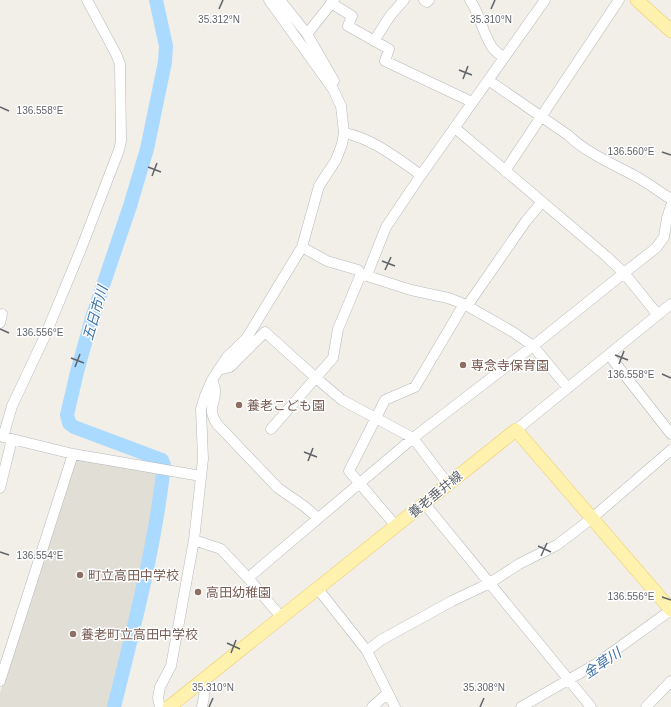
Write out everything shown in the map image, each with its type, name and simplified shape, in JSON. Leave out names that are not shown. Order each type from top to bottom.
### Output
[{"type":"main road","points":[[637,0],[671,31]]},
{"type":"main road","points":[[516,430],[591,519],[671,610]]},
{"type":"main road","name":"養老垂井線","points":[[169,707],[516,430]]},
{"type":"street","points":[[0,488],[5,437],[12,406],[45,336],[120,150],[120,64],[87,0]]},
{"type":"street","points":[[160,707],[158,698],[160,687],[171,666],[194,540],[203,458],[201,409],[205,396],[218,370],[227,357],[246,338],[302,247],[319,186],[336,160],[342,144],[344,133],[341,106],[333,89],[269,0]]},
{"type":"street","points":[[280,0],[307,34],[334,80],[333,89]]},
{"type":"street","points":[[374,41],[390,16],[404,0]]},
{"type":"street","points":[[424,0],[427,2],[429,0]]},
{"type":"street","points":[[470,0],[475,6],[484,31],[493,47],[504,58]]},
{"type":"street","points":[[271,429],[333,358],[338,329],[386,227],[472,102],[545,0]]},
{"type":"street","points":[[505,171],[619,0]]},
{"type":"street","points":[[307,34],[332,2],[352,16],[348,26],[389,49],[386,61],[472,102]]},
{"type":"street","points":[[488,80],[593,154],[638,178],[671,199]]},
{"type":"street","points":[[455,128],[606,256],[624,273],[658,315]]},
{"type":"street","points":[[344,133],[363,139],[387,152],[421,175]]},
{"type":"street","points":[[396,526],[349,471],[385,400],[415,387],[466,305],[542,202]]},
{"type":"street","points":[[248,578],[413,438],[533,346],[656,248],[664,237],[666,218],[671,206]]},
{"type":"street","points":[[302,247],[327,261],[358,270],[364,275],[411,290],[448,298],[466,305],[513,332],[533,346],[568,388]]},
{"type":"street","points":[[516,430],[671,304]]},
{"type":"street","points":[[218,370],[230,367],[265,332],[342,400],[413,438],[448,484]]},
{"type":"street","points":[[609,355],[671,434]]},
{"type":"street","points":[[212,380],[215,390],[212,416],[217,424],[278,488],[318,518]]},
{"type":"street","points":[[5,437],[73,454],[201,476]]},
{"type":"street","points":[[367,651],[381,640],[452,601],[490,583],[520,564],[557,545],[591,519],[671,450]]},
{"type":"street","points":[[0,681],[73,454]]},
{"type":"street","points":[[424,503],[591,707]]},
{"type":"street","points":[[194,540],[221,549],[282,618]]},
{"type":"street","points":[[318,589],[367,651],[395,707]]},
{"type":"street","points":[[521,707],[596,664],[671,610]]},
{"type":"street","points":[[202,707],[206,685],[204,679]]},
{"type":"street","points":[[646,707],[671,681]]},
{"type":"street","points":[[372,707],[388,693]]},
{"type":"shaded area","name":"養老町立高田中学校","points":[[81,459],[158,474],[141,575],[108,707],[0,707],[0,693],[74,462]]},
{"type":"waterway","name":"五日市川","points":[[114,707],[149,557],[164,465],[162,460],[74,427],[69,423],[67,415],[92,318],[130,206],[147,149],[165,62],[166,46],[156,0]]},
{"type":"place","name":"専念寺保育園","points":[[463,365]]},
{"type":"place","name":"養老こども園","points":[[239,405]]},
{"type":"place","name":"町立高田中学校","points":[[80,575]]},
{"type":"place","name":"高田幼稚園","points":[[198,592]]},
{"type":"place","name":"養老町立高田中学校","points":[[73,634]]},
{"type":"water label","name":"金草川","points":[[602,663]]}]
